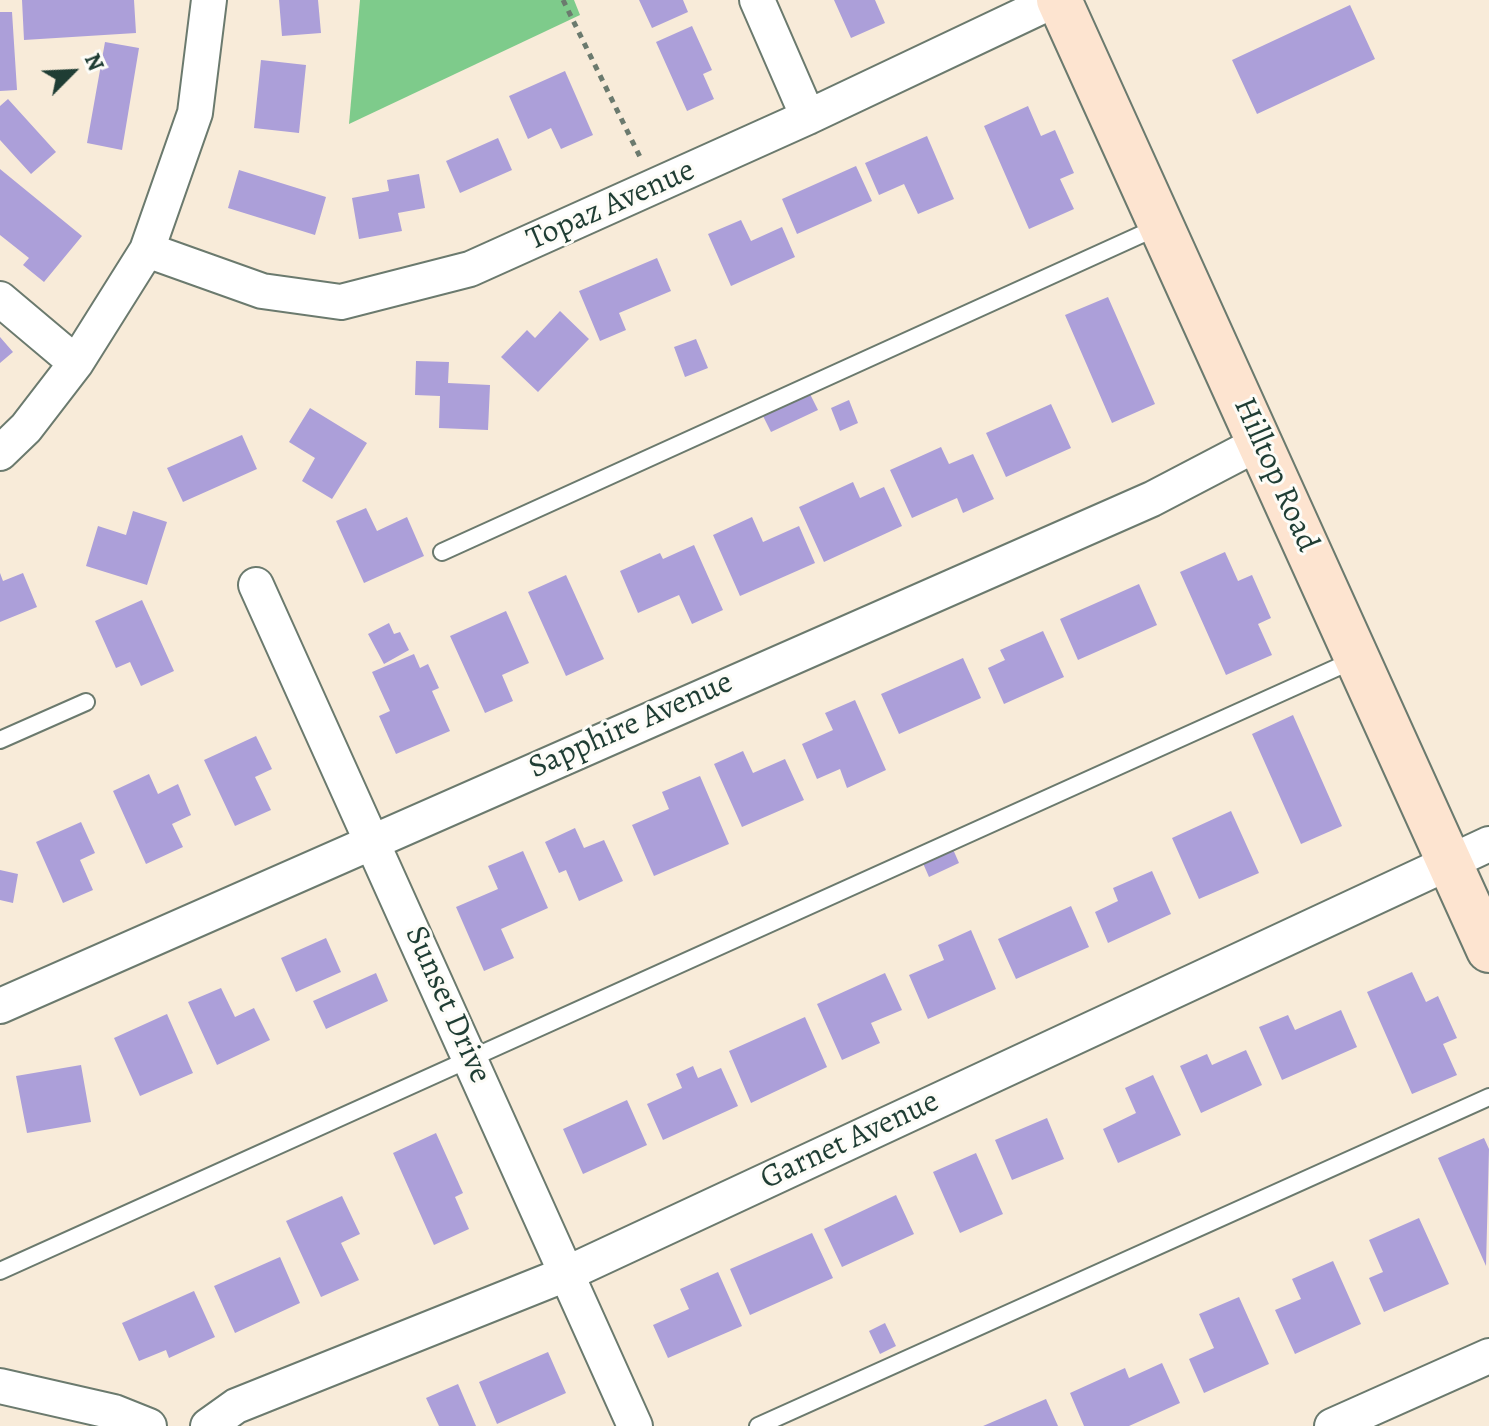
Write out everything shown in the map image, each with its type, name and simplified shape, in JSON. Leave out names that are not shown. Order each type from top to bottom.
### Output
[{"type":"main road","name":"Hilltop Road","points":[[1057,0],[1261,442],[1489,950]]},
{"type":"street","points":[[0,453],[26,428],[76,363],[147,250],[195,113],[209,0]]},
{"type":"street","points":[[757,0],[808,117]]},
{"type":"street","name":"Topaz Avenue","points":[[147,250],[262,291],[341,302],[470,269],[808,117],[1057,0]]},
{"type":"street","points":[[0,299],[76,363]]},
{"type":"street","name":"Sapphire Avenue","points":[[0,1006],[373,839],[1152,499],[1261,442]]},
{"type":"street","name":"Sunset Drive","points":[[256,585],[635,1426]]},
{"type":"street","name":"Garnet Avenue","points":[[208,1426],[236,1406],[566,1274],[1489,844]]},
{"type":"street","points":[[1332,1426],[1489,1356]]},
{"type":"street","points":[[0,1386],[114,1412],[149,1426]]},
{"type":"lane","points":[[442,552],[1161,225]]},
{"type":"lane","points":[[0,1271],[1358,659]]},
{"type":"lane","points":[[0,740],[86,702]]},
{"type":"lane","points":[[758,1426],[1489,1097]]},
{"type":"path","points":[[563,0],[654,186]]},
{"type":"green space","points":[[360,0],[574,0],[580,15],[349,124]]},
{"type":"building","points":[[22,0],[134,0],[136,33],[24,40]]},
{"type":"building","points":[[279,0],[318,0],[321,33],[282,36]]},
{"type":"building","points":[[639,0],[683,0],[688,12],[652,28]]},
{"type":"building","points":[[834,0],[875,0],[885,23],[851,38]]},
{"type":"building","points":[[1350,5],[1375,59],[1257,114],[1232,60]]},
{"type":"building","points":[[0,12],[12,12],[17,90],[0,91]]},
{"type":"building","points":[[692,26],[712,70],[703,74],[714,99],[687,111],[656,42]]},
{"type":"building","points":[[105,42],[139,48],[122,150],[87,143]]},
{"type":"building","points":[[261,60],[306,65],[299,133],[254,128]]},
{"type":"building","points":[[565,71],[593,135],[561,149],[551,128],[528,139],[509,96]]},
{"type":"building","points":[[8,99],[56,152],[31,174],[0,140],[0,106]]},
{"type":"building","points":[[1028,106],[1041,136],[1055,130],[1074,173],[1060,179],[1074,209],[1029,229],[984,126]]},
{"type":"building","points":[[927,136],[954,199],[918,214],[904,184],[879,195],[865,163]]},
{"type":"building","points":[[498,138],[512,170],[460,193],[446,161]]},
{"type":"building","points":[[856,166],[872,201],[797,234],[782,199]]},
{"type":"building","points":[[0,169],[82,236],[44,282],[23,265],[29,258],[0,235]]},
{"type":"building","points":[[239,170],[326,197],[315,235],[228,208]]},
{"type":"building","points":[[419,174],[425,208],[398,213],[402,231],[359,239],[352,198],[389,191],[387,180]]},
{"type":"building","points":[[741,220],[751,241],[782,227],[795,257],[731,286],[708,234]]},
{"type":"building","points":[[657,258],[671,291],[619,313],[626,330],[600,341],[579,291]]},
{"type":"building","points":[[1108,297],[1155,404],[1112,423],[1065,315]]},
{"type":"building","points":[[560,311],[589,339],[538,392],[501,357],[527,330],[535,338]]},
{"type":"building","points":[[0,337],[13,352],[0,363]]},
{"type":"building","points":[[696,339],[708,368],[685,377],[674,347]]},
{"type":"building","points":[[416,361],[449,362],[448,383],[490,385],[488,430],[439,428],[440,396],[415,395]]},
{"type":"building","points":[[809,392],[818,410],[771,432],[762,414]]},
{"type":"building","points":[[849,400],[858,423],[840,431],[831,408]]},
{"type":"building","points":[[1051,404],[1071,448],[1006,477],[986,433]]},
{"type":"building","points":[[310,408],[367,443],[332,499],[302,481],[315,458],[289,442]]},
{"type":"building","points":[[242,435],[257,469],[183,502],[167,468]]},
{"type":"building","points":[[941,447],[949,464],[973,454],[994,499],[963,513],[957,498],[912,518],[890,470]]},
{"type":"building","points":[[853,482],[860,498],[884,487],[902,526],[824,562],[799,507]]},
{"type":"building","points":[[366,508],[377,531],[407,517],[424,556],[364,583],[336,521]]},
{"type":"building","points":[[133,511],[167,522],[147,585],[86,566],[98,526],[126,535]]},
{"type":"building","points":[[752,517],[763,542],[799,526],[815,563],[740,596],[713,535]]},
{"type":"building","points":[[694,545],[723,610],[692,624],[679,595],[638,613],[620,571],[660,553],[663,559]]},
{"type":"building","points":[[1225,552],[1238,581],[1252,575],[1271,618],[1258,624],[1272,655],[1226,675],[1180,572]]},
{"type":"building","points":[[0,573],[3,581],[23,573],[37,607],[0,622]]},
{"type":"building","points":[[566,575],[604,659],[566,676],[528,592]]},
{"type":"building","points":[[1139,584],[1157,625],[1078,660],[1060,619]]},
{"type":"building","points":[[142,600],[174,671],[141,686],[130,662],[116,668],[95,621]]},
{"type":"building","points":[[506,611],[529,663],[502,675],[513,701],[485,713],[450,636]]},
{"type":"building","points":[[389,623],[394,634],[400,632],[409,650],[384,664],[368,634]]},
{"type":"building","points":[[1043,631],[1064,677],[1004,704],[988,668],[1005,660],[1000,650]]},
{"type":"building","points":[[414,654],[420,668],[428,664],[439,688],[432,691],[450,731],[396,754],[379,716],[390,711],[372,672]]},
{"type":"building","points":[[963,658],[981,698],[899,734],[881,694]]},
{"type":"building","points":[[855,700],[886,770],[847,788],[840,769],[817,779],[802,744],[833,730],[825,713]]},
{"type":"building","points":[[1293,715],[1342,826],[1301,844],[1252,734]]},
{"type":"building","points":[[256,736],[272,769],[255,777],[271,810],[235,826],[204,760]]},
{"type":"building","points":[[743,751],[753,773],[785,759],[804,800],[742,827],[714,764]]},
{"type":"building","points":[[149,774],[158,794],[178,784],[191,815],[172,824],[183,847],[146,864],[113,791]]},
{"type":"building","points":[[700,776],[729,844],[654,876],[632,825],[669,809],[662,792]]},
{"type":"building","points":[[1231,811],[1259,873],[1199,899],[1172,838]]},
{"type":"building","points":[[81,822],[95,853],[80,860],[93,890],[63,903],[36,842]]},
{"type":"building","points":[[575,828],[584,848],[604,840],[623,881],[579,901],[566,870],[559,873],[545,842]]},
{"type":"building","points":[[952,847],[959,863],[929,877],[922,861]]},
{"type":"building","points":[[523,851],[548,908],[501,929],[514,958],[484,971],[456,907],[498,889],[488,866]]},
{"type":"building","points":[[0,870],[18,874],[13,903],[0,900]]},
{"type":"building","points":[[1152,871],[1171,914],[1108,943],[1095,912],[1118,901],[1113,888]]},
{"type":"building","points":[[1071,906],[1089,947],[1016,979],[998,939]]},
{"type":"building","points":[[971,930],[996,989],[928,1019],[909,975],[944,960],[938,945]]},
{"type":"building","points":[[326,938],[341,972],[296,992],[281,958]]},
{"type":"building","points":[[1412,972],[1426,1002],[1438,996],[1457,1038],[1443,1044],[1457,1075],[1412,1094],[1367,992]]},
{"type":"building","points":[[376,973],[388,1001],[326,1029],[313,1001]]},
{"type":"building","points":[[885,973],[902,1010],[871,1023],[880,1043],[842,1060],[817,1004]]},
{"type":"building","points":[[221,988],[235,1017],[254,1008],[270,1040],[217,1065],[188,1002]]},
{"type":"building","points":[[1341,1010],[1357,1047],[1282,1080],[1259,1027],[1288,1015],[1295,1030]]},
{"type":"building","points":[[167,1014],[193,1073],[140,1096],[114,1038]]},
{"type":"building","points":[[805,1017],[827,1067],[751,1103],[729,1051]]},
{"type":"building","points":[[1246,1050],[1262,1085],[1201,1113],[1180,1066],[1207,1054],[1212,1065]]},
{"type":"building","points":[[81,1065],[91,1122],[27,1133],[16,1076]]},
{"type":"building","points":[[693,1066],[698,1078],[721,1068],[738,1106],[663,1140],[647,1104],[682,1088],[676,1074]]},
{"type":"building","points":[[1153,1075],[1181,1135],[1118,1163],[1103,1129],[1136,1113],[1125,1088]]},
{"type":"building","points":[[627,1100],[647,1145],[583,1174],[563,1129]]},
{"type":"building","points":[[1047,1118],[1064,1159],[1012,1180],[995,1140]]},
{"type":"building","points":[[436,1133],[463,1193],[455,1197],[469,1229],[434,1245],[393,1153]]},
{"type":"building","points":[[1484,1138],[1489,1149],[1486,1266],[1438,1158]]},
{"type":"building","points":[[976,1153],[1003,1214],[960,1233],[933,1172]]},
{"type":"building","points":[[896,1195],[914,1234],[842,1267],[824,1229]]},
{"type":"building","points":[[342,1196],[360,1234],[341,1243],[359,1280],[321,1297],[286,1221]]},
{"type":"building","points":[[1419,1218],[1449,1284],[1384,1312],[1369,1278],[1383,1272],[1369,1240]]},
{"type":"building","points":[[812,1233],[833,1278],[750,1315],[730,1269]]},
{"type":"building","points":[[280,1257],[300,1303],[235,1333],[214,1286]]},
{"type":"building","points":[[1333,1261],[1361,1324],[1295,1354],[1275,1310],[1301,1299],[1292,1279]]},
{"type":"building","points":[[718,1272],[742,1326],[668,1358],[653,1325],[689,1309],[680,1289]]},
{"type":"building","points":[[194,1291],[215,1337],[169,1358],[166,1350],[139,1361],[122,1323]]},
{"type":"building","points":[[1239,1297],[1269,1364],[1204,1393],[1189,1359],[1214,1348],[1199,1314]]},
{"type":"building","points":[[885,1323],[896,1346],[880,1354],[869,1331]]},
{"type":"building","points":[[548,1352],[566,1393],[497,1424],[479,1382]]},
{"type":"building","points":[[1162,1363],[1180,1403],[1129,1426],[1084,1426],[1070,1393],[1125,1368],[1129,1378]]},
{"type":"building","points":[[458,1384],[476,1426],[439,1426],[426,1398]]},
{"type":"building","points":[[1046,1399],[1058,1426],[983,1426]]}]
